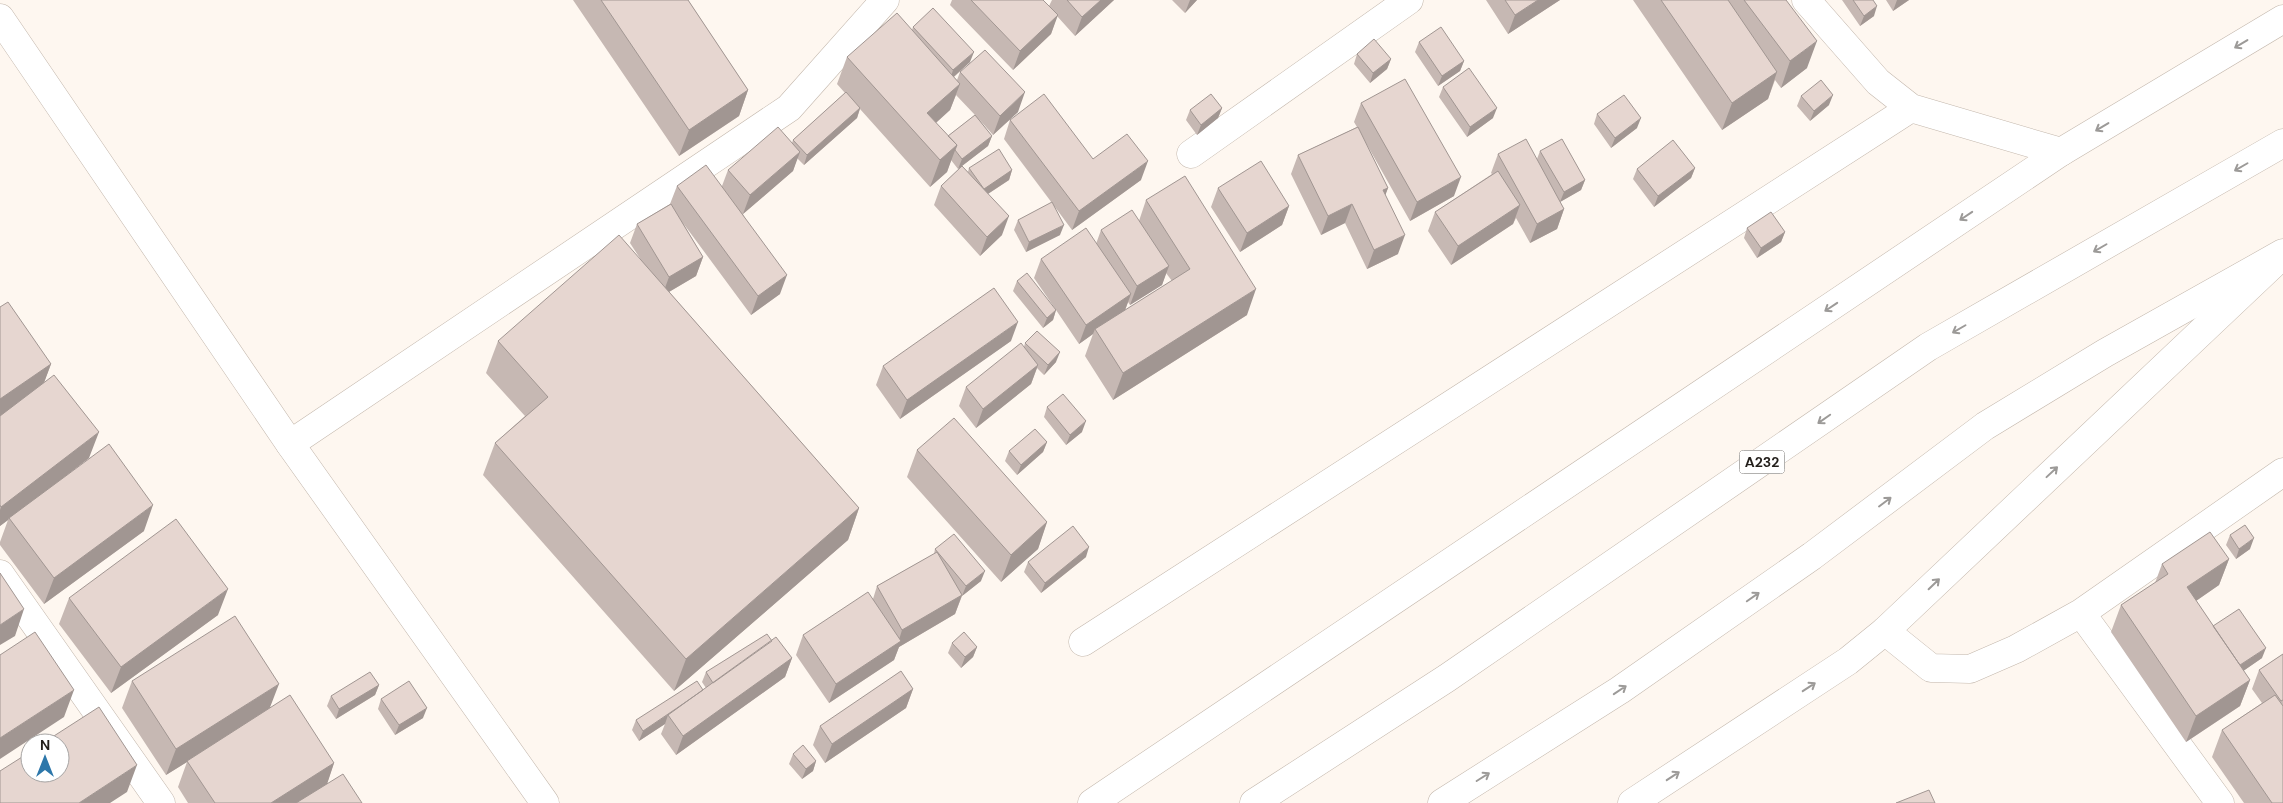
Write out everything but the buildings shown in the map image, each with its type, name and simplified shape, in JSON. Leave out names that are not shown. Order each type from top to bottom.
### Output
[{"type":"main road","points":[[290,444],[789,108],[885,0]]},
{"type":"main road","points":[[1191,154],[1409,0]]},
{"type":"main road","points":[[1806,0],[1878,82],[1911,108],[2062,152]]},
{"type":"main road","points":[[0,18],[290,444],[545,803]]},
{"type":"main road","points":[[1092,803],[2062,152],[2283,19]]},
{"type":"main road","points":[[1083,642],[1911,108]]},
{"type":"main road","name":"A232","points":[[1254,803],[1447,678],[1928,347],[2283,142]]},
{"type":"main road","points":[[1632,803],[1848,661],[1886,631],[2283,253]]},
{"type":"main road","points":[[1442,803],[1620,690],[1812,556],[1985,426],[2106,353],[2283,253]]},
{"type":"main road","points":[[1886,631],[1931,668],[1970,669],[2016,649],[2081,612],[2283,472]]},
{"type":"main road","points":[[0,574],[161,803]]},
{"type":"main road","points":[[2081,612],[2220,803]]}]
